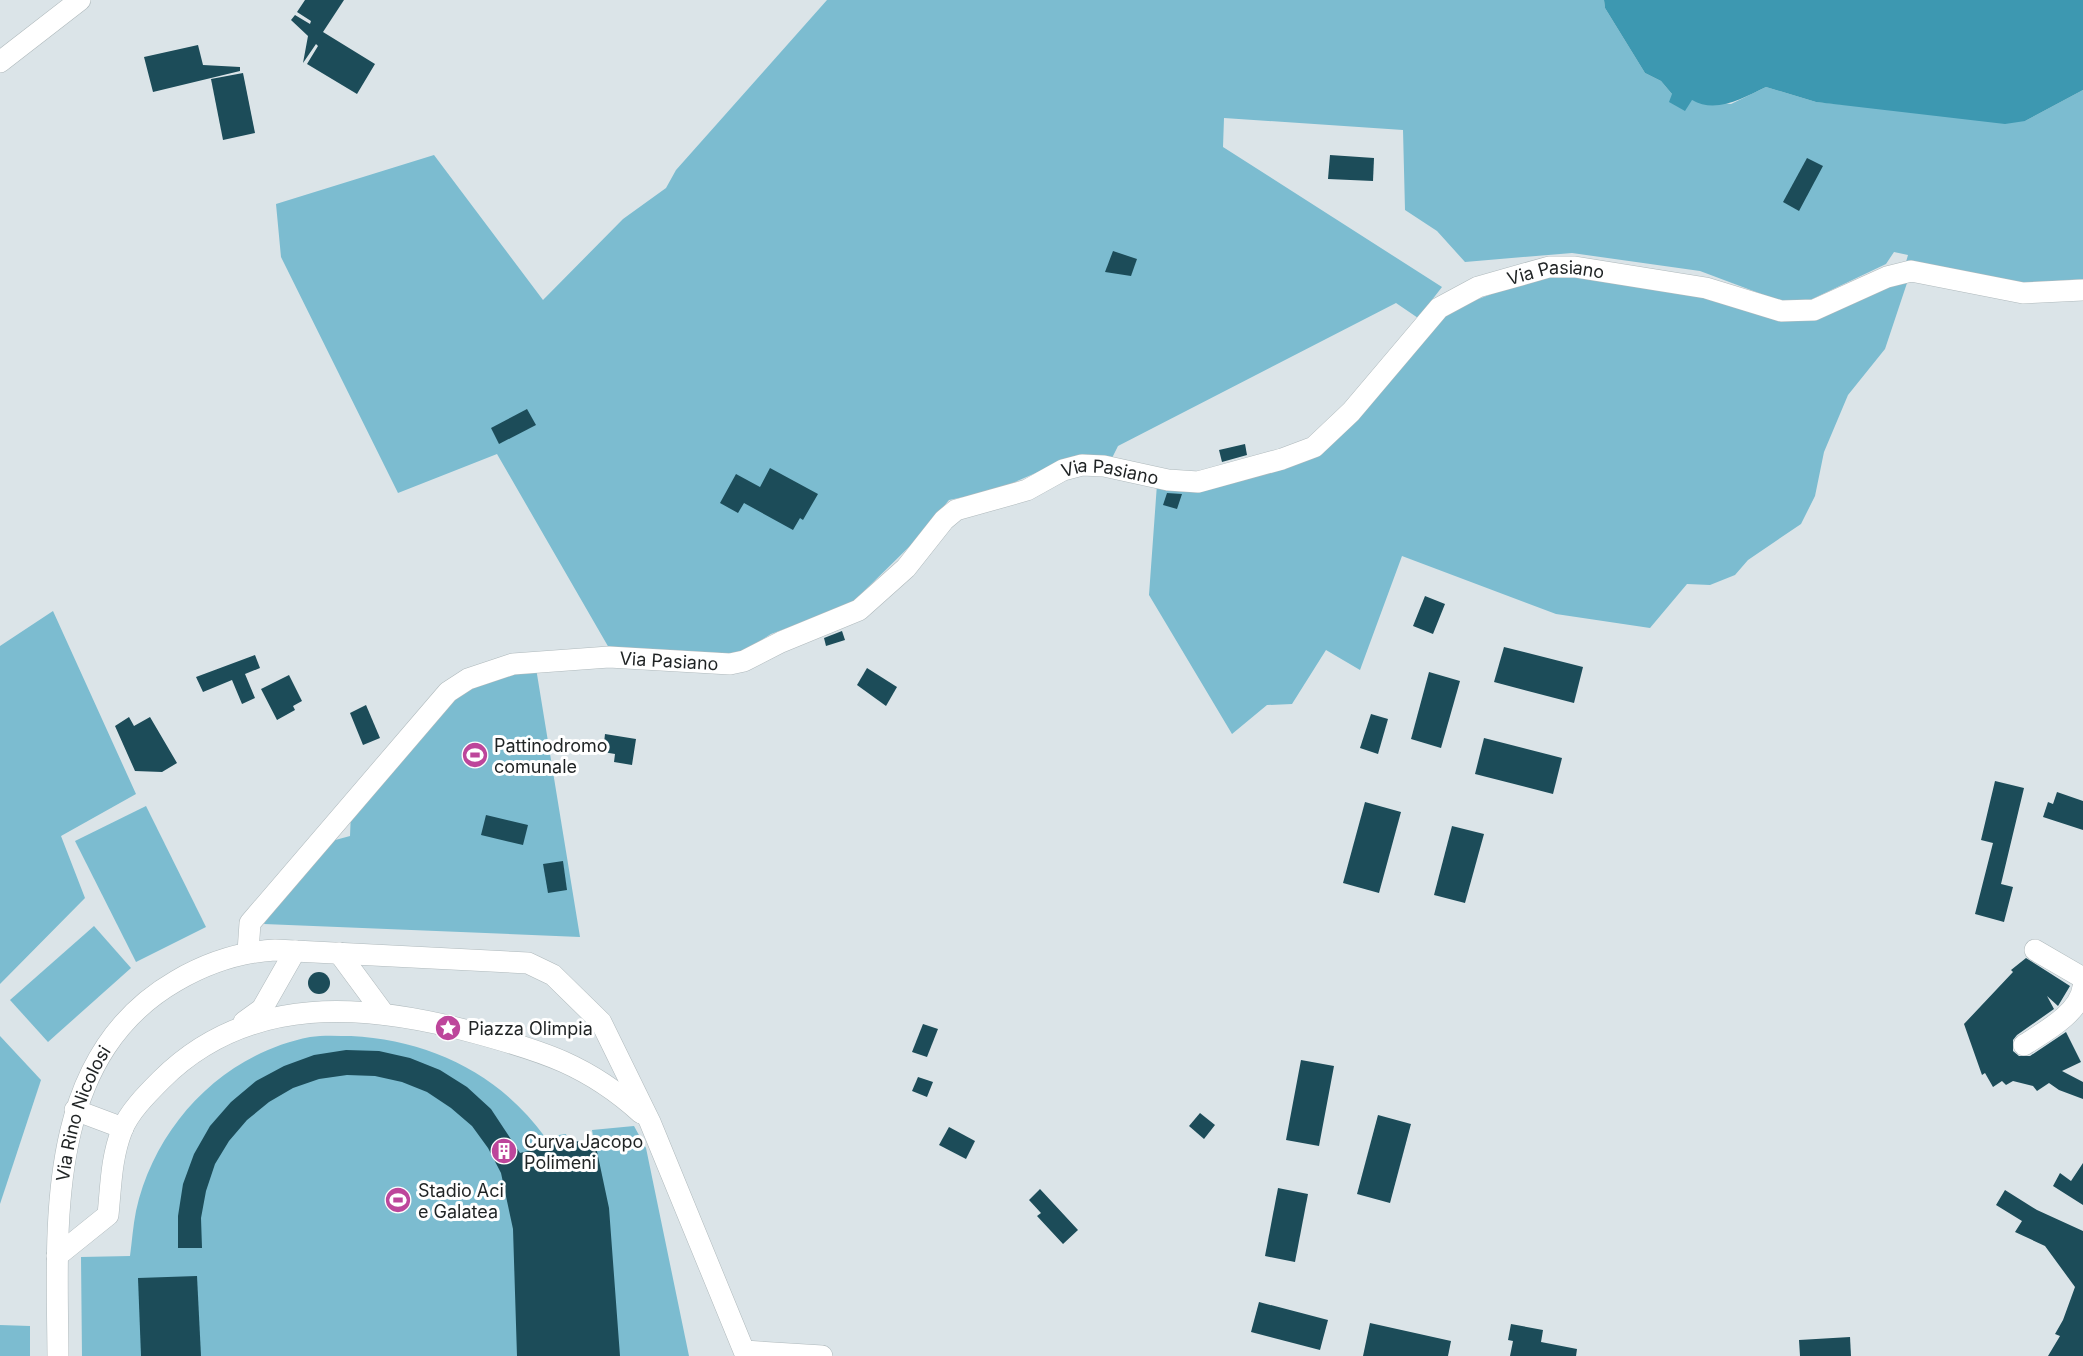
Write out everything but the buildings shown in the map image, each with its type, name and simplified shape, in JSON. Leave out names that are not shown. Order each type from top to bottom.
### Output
[{"type":"street","points":[[0,62],[80,0]]},
{"type":"street","name":"Via Pasiano","points":[[248,952],[250,923],[448,692],[468,679],[513,664],[609,657],[730,664],[744,661],[781,642],[859,610],[906,568],[944,520],[957,510],[1027,490],[1063,470],[1082,465],[1104,466],[1168,480],[1198,482],[1282,459],[1314,447],[1351,412],[1439,308],[1478,287],[1549,267],[1575,267],[1706,288],[1781,311],[1814,310],[1887,277],[1911,271],[2024,294],[2083,290]]},
{"type":"street","points":[[2035,950],[2083,978]]},
{"type":"street","points":[[234,1030],[262,1009],[295,951]]},
{"type":"street","name":"Via Rino Nicolosi","points":[[58,1356],[57,1256],[66,1151],[75,1110],[88,1075],[108,1041],[134,1011],[158,992],[192,972],[248,952],[295,951],[528,963],[554,975],[601,1022],[650,1122],[744,1351],[822,1356]]},
{"type":"street","points":[[339,953],[384,1014]]},
{"type":"street","points":[[2024,1045],[2058,1024],[2082,994],[2083,987]]},
{"type":"street","points":[[57,1256],[108,1215],[111,1163],[123,1128],[148,1094],[175,1066],[203,1044],[234,1030],[265,1020],[311,1013],[353,1011],[384,1014],[409,1017],[532,1048],[581,1069],[613,1088],[650,1122]]},
{"type":"street","points":[[75,1110],[123,1128]]},
{"type":"shaded area","points":[[827,0],[1604,0],[1605,8],[1645,73],[1661,81],[1672,94],[1692,100],[1731,104],[1766,87],[1816,102],[2025,121],[2083,90],[2083,279],[2014,284],[1906,262],[1908,255],[1894,252],[1886,264],[1806,302],[1783,302],[1700,271],[1572,253],[1465,262],[1437,231],[1405,210],[1403,130],[1224,118],[1223,147],[1442,287],[1418,318],[1396,303],[1118,446],[1112,458],[1073,457],[994,491],[949,500],[915,541],[850,605],[771,634],[746,650],[727,655],[609,648],[497,454],[398,493],[281,257],[276,204],[434,155],[543,300],[623,219],[666,188],[676,170]]},
{"type":"shaded area","points":[[1604,0],[2083,0],[2083,90],[2025,121],[2005,124],[1816,102],[1766,87],[1739,100],[1720,105],[1701,104],[1692,100],[1685,111],[1669,102],[1672,94],[1661,81],[1645,73],[1605,8]]},
{"type":"shaded area","points":[[1551,271],[1687,290],[1755,313],[1909,277],[1885,349],[1848,395],[1824,452],[1815,496],[1801,524],[1748,560],[1735,575],[1710,585],[1687,584],[1650,628],[1556,614],[1402,556],[1360,670],[1326,650],[1292,704],[1267,705],[1232,734],[1149,595],[1157,484],[1284,464],[1442,313]]},
{"type":"shaded area","points":[[53,611],[136,794],[61,836],[85,898],[0,984],[0,646]]},
{"type":"shaded area","name":"Pattinodromo comunale","points":[[536,668],[580,937],[264,924],[273,904],[328,842],[350,836],[351,811],[456,692]]},
{"type":"shaded area","points":[[146,806],[206,927],[136,962],[75,841]]},
{"type":"shaded area","points":[[94,926],[131,968],[48,1042],[10,1000]]},
{"type":"shaded area","points":[[0,1036],[41,1080],[0,1204]]},
{"type":"shaded area","name":"Stadio Aci e Galatea","points":[[351,1036],[407,1044],[460,1064],[484,1078],[506,1095],[527,1114],[545,1137],[566,1134],[568,1141],[594,1142],[592,1130],[634,1126],[646,1148],[689,1356],[82,1356],[81,1257],[130,1256],[136,1211],[145,1180],[159,1150],[176,1123],[198,1098],[222,1077],[249,1059],[278,1046],[310,1037]]},
{"type":"shaded area","points":[[0,1325],[30,1326],[30,1356],[0,1356]]},
{"type":"place","name":"Pattinodromo comunale","points":[[475,755]]},
{"type":"place","name":"Piazza Olimpia","points":[[448,1028]]},
{"type":"place","name":"Curva Jacopo Polimeni","points":[[504,1151]]},
{"type":"place","name":"Stadio Aci e Galatea","points":[[398,1200]]}]
